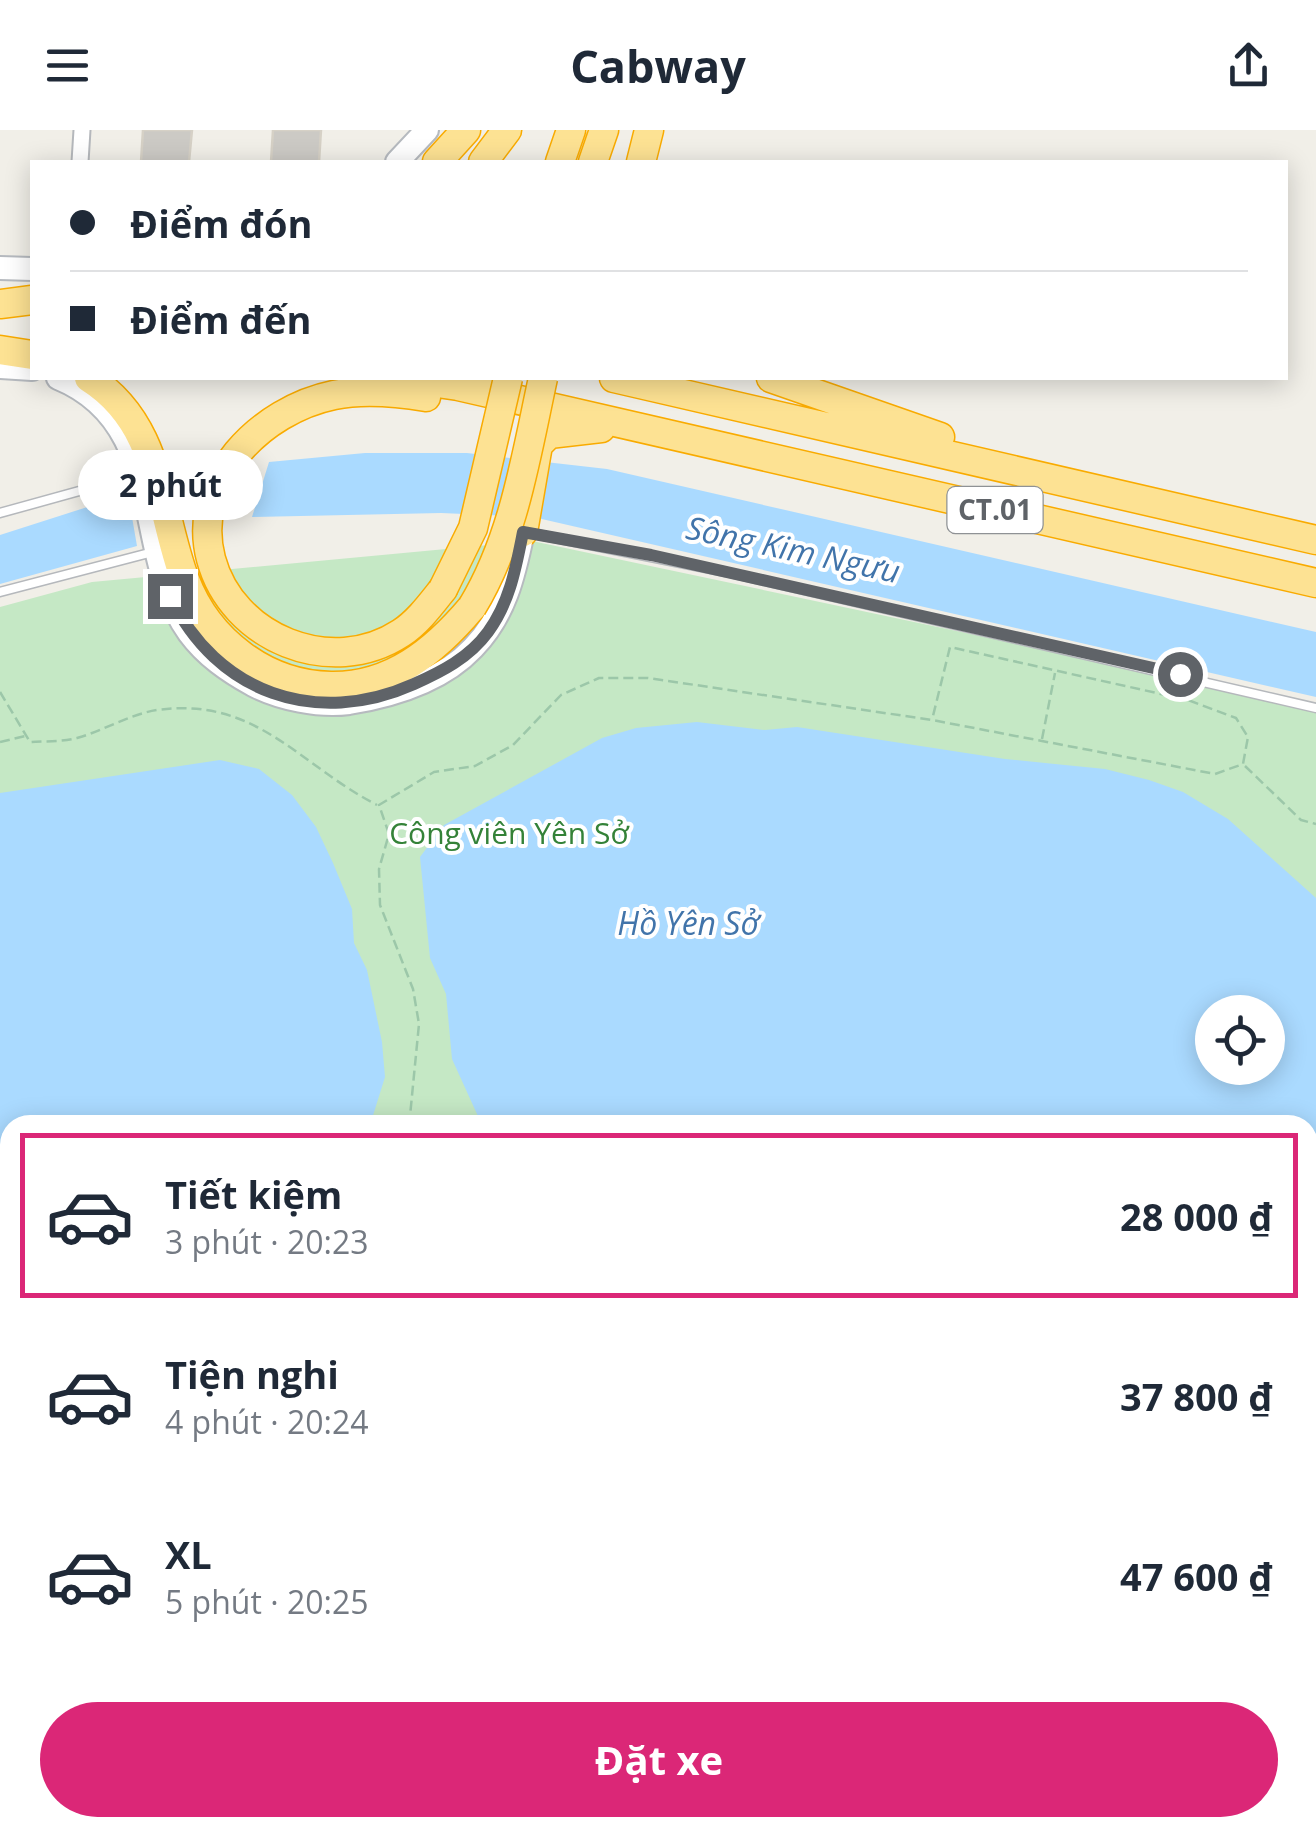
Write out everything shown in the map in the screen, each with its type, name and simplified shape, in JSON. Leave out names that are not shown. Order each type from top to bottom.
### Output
[{"type":"highway","points":[[439,160],[466,130]]},
{"type":"highway","points":[[484,160],[507,130]]},
{"type":"highway","points":[[561,160],[571,130]]},
{"type":"highway","points":[[594,160],[604,130]]},
{"type":"highway","points":[[641,160],[649,130]]},
{"type":"highway","points":[[0,308],[30,303]]},
{"type":"highway","points":[[0,308],[30,315]]},
{"type":"highway","points":[[0,347],[30,345]]},
{"type":"highway","points":[[0,347],[30,354]]},
{"type":"highway","points":[[91,380],[118,402],[146,444],[186,584],[222,638],[246,660],[313,686],[349,686],[415,662],[445,640],[472,607],[492,574],[507,533],[543,380]]},
{"type":"highway","name":"CT.01","points":[[412,380],[1316,584]]},
{"type":"highway","points":[[508,380],[501,410],[474,528],[443,589],[400,633],[344,652],[287,644],[259,630],[225,593],[209,554],[214,491],[226,466],[263,426],[334,395],[408,394],[501,410],[601,428],[674,436]]},
{"type":"highway","name":"CT.01","points":[[623,380],[1152,499],[1316,540]]},
{"type":"highway","points":[[777,380],[1040,474]]},
{"type":"highway","points":[[524,526],[538,445],[549,434],[601,428]]},
{"type":"highway","points":[[1152,499],[1316,523]]},
{"type":"street","points":[[80,160],[82,130]]},
{"type":"street","points":[[399,160],[427,130]]},
{"type":"street","points":[[0,268],[30,269]]},
{"type":"street","points":[[0,367],[30,369]]},
{"type":"street","points":[[61,380],[94,399],[127,442],[142,473],[158,551],[186,630],[208,655],[263,690],[298,700],[340,704],[386,697],[463,658],[488,632],[513,585],[524,526]]},
{"type":"lane","points":[[0,513],[142,473]]},
{"type":"lane","points":[[524,526],[1316,708]]},
{"type":"lane","points":[[0,592],[158,551]]},
{"type":"path","points":[[932,720],[950,647],[1188,700],[1236,718],[1248,737],[1243,764]]},
{"type":"path","points":[[1042,741],[1055,672]]},
{"type":"path","points":[[378,806],[434,772],[475,766],[513,745],[561,694],[599,678],[648,678],[932,720],[1214,774],[1243,764]]},
{"type":"path","points":[[0,692],[30,742],[73,739],[154,710],[196,708],[231,716],[280,736],[338,784],[378,806],[388,834],[379,869],[380,905],[414,989],[419,1024],[410,1115]]},
{"type":"path","points":[[0,742],[27,736]]},
{"type":"path","points":[[1243,764],[1301,820],[1316,824]]},
{"type":"green space","name":"Công viên Yên Sở","points":[[532,541],[1316,707],[1316,1115],[0,1115],[0,607],[92,582]]},
{"type":"water","name":"Sông Kim Ngưu","points":[[365,453],[467,453],[607,469],[1316,632],[1316,697],[533,517],[441,513],[252,517],[269,462]]},
{"type":"water","points":[[128,494],[137,546],[0,584],[0,535]]},
{"type":"water","name":"Hồ Yên Sở","points":[[697,722],[765,730],[797,727],[1005,759],[1105,769],[1149,780],[1183,792],[1228,819],[1316,898],[1316,1115],[477,1115],[452,1059],[446,994],[430,958],[420,857],[444,825],[602,738],[636,728]]},
{"type":"water","points":[[220,760],[259,769],[292,795],[316,827],[352,909],[354,943],[367,970],[382,1042],[385,1077],[373,1115],[0,1115],[0,793]]},
{"type":"building","points":[[143,130],[192,130],[189,160],[141,160]]},
{"type":"building","points":[[273,130],[321,130],[319,160],[271,160]]},
{"type":"route","points":[[170,596],[186,630],[230,672],[263,690],[298,700],[340,704],[386,697],[463,658],[488,632],[513,585],[523,532],[651,555],[1180,674]]}]
